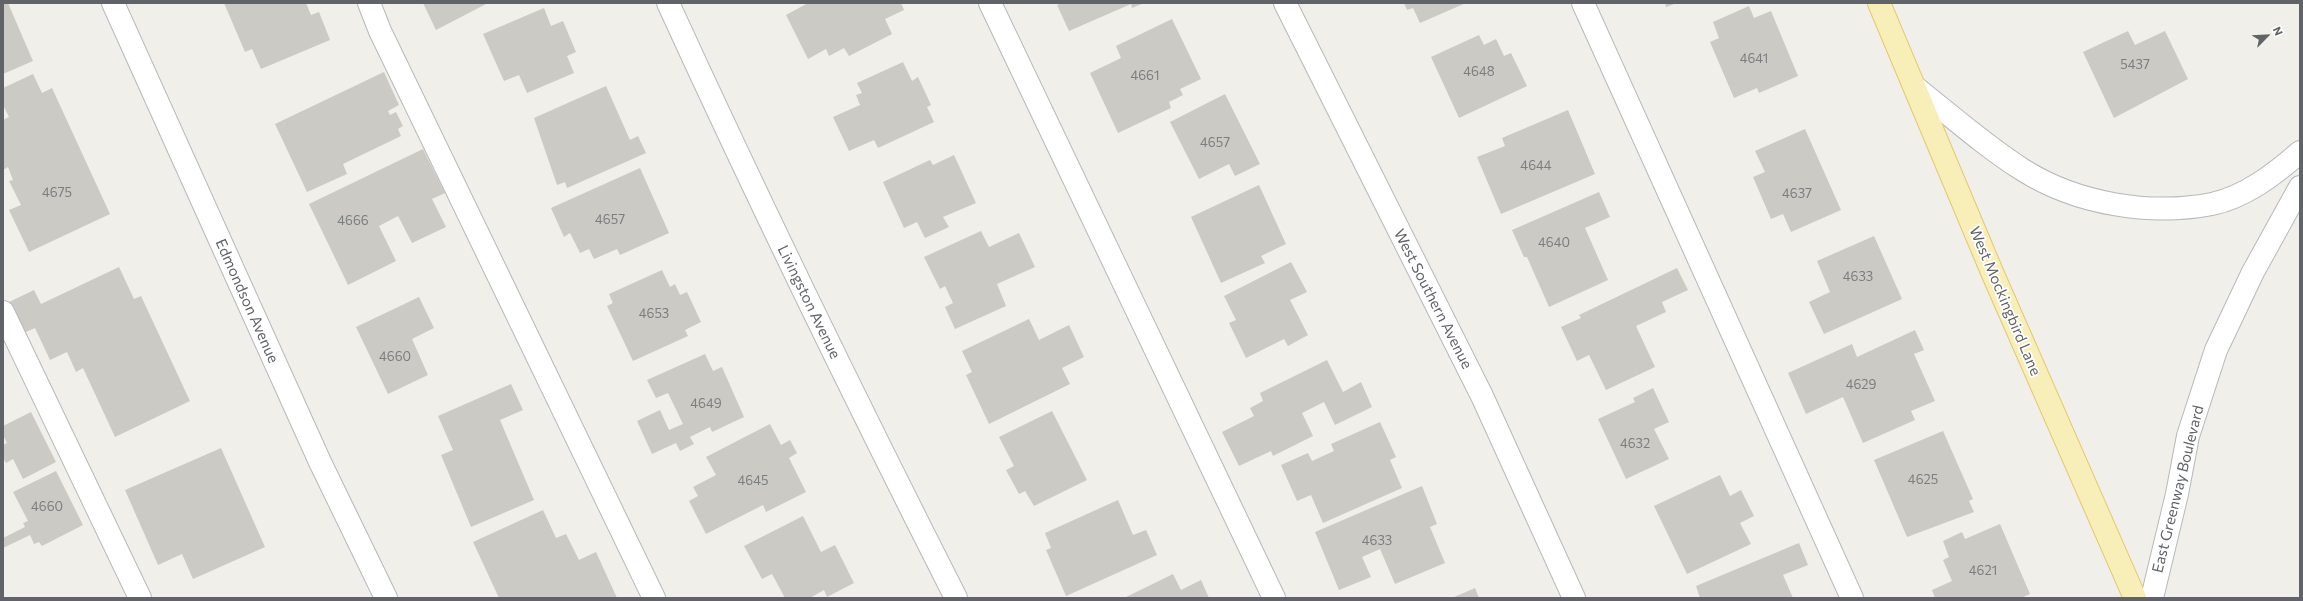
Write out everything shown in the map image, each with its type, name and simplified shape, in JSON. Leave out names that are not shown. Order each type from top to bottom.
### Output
[{"type":"main road","name":"West Mockingbird Lane","points":[[1878,3],[1915,87],[1992,272],[2135,598]]},
{"type":"street","name":"Edmondson Avenue","points":[[112,3],[320,462],[386,598]]},
{"type":"street","points":[[369,3],[380,31],[654,598]]},
{"type":"street","name":"Livingston Avenue","points":[[668,3],[736,150],[845,378],[956,598]]},
{"type":"street","points":[[990,3],[1274,598]]},
{"type":"street","name":"West Southern Avenue","points":[[1285,3],[1482,396],[1574,598]]},
{"type":"street","points":[[1583,3],[1852,598]]},
{"type":"street","points":[[1915,87],[2023,170],[2068,193],[2115,204],[2148,209],[2213,204],[2249,190],[2281,169],[2300,152]]},
{"type":"street","name":"East Greenway Boulevard","points":[[2152,598],[2177,494],[2188,436],[2216,350],[2253,272],[2300,187]]},
{"type":"street","points":[[3,312],[140,598]]},
{"type":"building","points":[[3,3],[8,3],[33,61],[3,74]]},
{"type":"building","points":[[224,3],[306,3],[311,15],[319,12],[330,40],[261,69],[252,49],[245,52]]},
{"type":"building","points":[[423,3],[488,3],[436,30]]},
{"type":"building","points":[[808,3],[901,3],[904,10],[885,19],[892,34],[849,56],[844,48],[829,56],[826,49],[808,59],[786,15]]},
{"type":"building","points":[[1062,3],[1144,3],[1132,8],[1131,4],[1069,31],[1057,5]]},
{"type":"building","points":[[1404,3],[1466,3],[1420,23],[1413,8],[1407,10]]},
{"type":"building","points":[[1665,3],[1677,3],[1666,7]]},
{"type":"building","points":[[1749,6],[1754,18],[1771,11],[1798,76],[1759,93],[1757,88],[1734,98],[1710,42],[1719,38],[1713,22]]},
{"type":"building","points":[[544,8],[551,26],[563,21],[576,52],[567,56],[574,73],[527,93],[519,75],[504,81],[483,34]]},
{"type":"building","points":[[1172,19],[1201,79],[1180,89],[1183,95],[1169,102],[1171,108],[1118,133],[1090,73],[1121,58],[1116,46]]},
{"type":"building","points":[[2128,31],[2135,45],[2165,31],[2188,79],[2114,118],[2083,52]]},
{"type":"building","points":[[1479,35],[1484,45],[1496,39],[1504,56],[1511,53],[1527,86],[1459,118],[1431,57]]},
{"type":"building","points":[[903,62],[912,81],[918,77],[931,105],[927,107],[934,122],[878,148],[874,140],[849,151],[833,117],[860,105],[856,95],[862,93],[857,83]]},
{"type":"building","points":[[384,72],[399,105],[388,111],[390,115],[396,112],[403,126],[398,129],[401,136],[343,164],[347,174],[307,192],[275,124]]},
{"type":"building","points":[[33,74],[42,93],[52,88],[110,214],[29,252],[9,210],[21,205],[9,181],[13,180],[8,167],[3,170],[3,120],[9,117],[3,105],[3,88]]},
{"type":"building","points":[[606,86],[630,140],[638,136],[646,153],[567,188],[565,182],[557,185],[534,118]]},
{"type":"building","points":[[1225,94],[1260,164],[1235,176],[1229,164],[1199,179],[1170,122]]},
{"type":"building","points":[[1568,110],[1595,174],[1501,214],[1477,157],[1505,146],[1502,138]]},
{"type":"building","points":[[1805,129],[1841,210],[1791,232],[1783,214],[1771,219],[1753,177],[1765,172],[1755,151]]},
{"type":"building","points":[[423,149],[445,193],[432,199],[446,227],[412,243],[398,216],[379,226],[396,261],[348,285],[309,204]]},
{"type":"building","points":[[954,155],[976,203],[943,217],[949,227],[925,238],[917,222],[904,228],[883,182],[930,160],[933,165]]},
{"type":"building","points":[[640,168],[669,233],[620,255],[617,249],[594,259],[589,249],[580,253],[570,233],[564,237],[551,208]]},
{"type":"building","points":[[1259,185],[1286,244],[1261,256],[1265,263],[1221,283],[1191,217]]},
{"type":"building","points":[[1599,192],[1610,217],[1585,228],[1608,280],[1549,307],[1527,257],[1524,257],[1512,230]]},
{"type":"building","points":[[981,231],[989,247],[1019,233],[1035,267],[997,284],[1006,306],[955,329],[945,307],[953,303],[945,286],[940,289],[924,257]]},
{"type":"building","points":[[1874,236],[1902,299],[1824,334],[1809,302],[1830,292],[1817,261]]},
{"type":"building","points":[[1291,262],[1307,292],[1290,300],[1308,335],[1288,346],[1284,339],[1246,358],[1229,323],[1236,320],[1224,296]]},
{"type":"building","points":[[119,267],[134,299],[141,296],[190,401],[115,437],[83,368],[76,372],[67,352],[50,360],[35,328],[17,336],[3,305],[34,290],[41,304]]},
{"type":"building","points":[[1677,268],[1688,290],[1662,302],[1666,312],[1636,326],[1655,367],[1606,390],[1589,355],[1577,361],[1561,327],[1581,318],[1579,315]]},
{"type":"building","points":[[662,270],[670,287],[675,284],[680,295],[687,292],[701,322],[685,330],[688,336],[633,361],[607,306],[613,303],[609,294]]},
{"type":"building","points":[[419,297],[434,328],[412,339],[428,375],[388,394],[356,327]]},
{"type":"building","points":[[1029,319],[1039,340],[1069,325],[1084,357],[1062,368],[1070,384],[989,424],[966,375],[972,372],[962,351]]},
{"type":"building","points":[[1915,330],[1924,350],[1914,354],[1935,401],[1911,411],[1915,420],[1863,443],[1843,397],[1806,414],[1788,373],[1852,344],[1857,357]]},
{"type":"building","points":[[705,354],[713,371],[722,367],[744,417],[712,432],[710,427],[690,437],[694,444],[680,451],[676,443],[652,454],[637,421],[660,410],[669,430],[683,424],[668,393],[656,398],[647,380]]},
{"type":"building","points":[[1327,360],[1343,392],[1361,382],[1372,407],[1335,425],[1324,402],[1302,413],[1313,436],[1273,456],[1271,451],[1239,466],[1222,432],[1254,416],[1250,408],[1263,401],[1260,393]]},
{"type":"building","points":[[511,384],[523,410],[500,420],[534,500],[471,527],[441,455],[453,450],[438,416]]},
{"type":"building","points":[[1653,388],[1669,422],[1654,429],[1669,459],[1626,479],[1598,419],[1635,402],[1633,398]]},
{"type":"building","points":[[1052,411],[1087,480],[1034,506],[1025,491],[1019,494],[1006,470],[1014,466],[999,437]]},
{"type":"building","points":[[31,412],[56,462],[23,479],[13,459],[6,463],[3,458],[3,445],[7,443],[3,435],[3,426]]},
{"type":"building","points":[[1380,422],[1396,457],[1390,460],[1402,488],[1323,523],[1311,495],[1297,501],[1281,465],[1308,453],[1312,461],[1334,451],[1331,444]]},
{"type":"building","points":[[770,424],[781,445],[790,440],[797,453],[789,458],[806,492],[766,512],[763,505],[706,534],[689,501],[698,496],[693,487],[716,475],[706,457]]},
{"type":"building","points":[[1943,431],[1973,499],[1969,501],[1974,512],[1907,537],[1874,460]]},
{"type":"building","points":[[221,448],[265,547],[193,579],[182,554],[158,565],[125,490]]},
{"type":"building","points":[[56,471],[83,525],[42,546],[39,542],[34,544],[30,535],[3,548],[3,538],[25,527],[23,523],[28,521],[13,492]]},
{"type":"building","points":[[1720,475],[1730,496],[1741,490],[1754,516],[1740,523],[1751,544],[1687,574],[1654,506]]},
{"type":"building","points":[[1422,486],[1437,524],[1430,527],[1445,563],[1395,584],[1380,549],[1362,557],[1371,577],[1339,590],[1315,532]]},
{"type":"building","points":[[1118,500],[1133,535],[1146,530],[1157,555],[1066,596],[1046,550],[1051,548],[1045,533]]},
{"type":"building","points":[[543,510],[556,538],[566,534],[579,560],[596,552],[617,598],[499,598],[473,542]]},
{"type":"building","points":[[803,516],[821,552],[835,545],[854,583],[827,597],[824,590],[810,598],[785,598],[772,574],[762,579],[744,546]]},
{"type":"building","points":[[2000,524],[2030,594],[2021,598],[1935,598],[1932,590],[1952,581],[1943,560],[1949,557],[1943,541],[1962,532],[1965,539]]},
{"type":"building","points":[[1799,543],[1808,565],[1783,575],[1793,598],[1700,598],[1696,586]]},
{"type":"building","points":[[1173,574],[1181,590],[1201,580],[1209,598],[1124,598]]},
{"type":"building","points":[[1475,588],[1479,598],[1452,598]]}]
